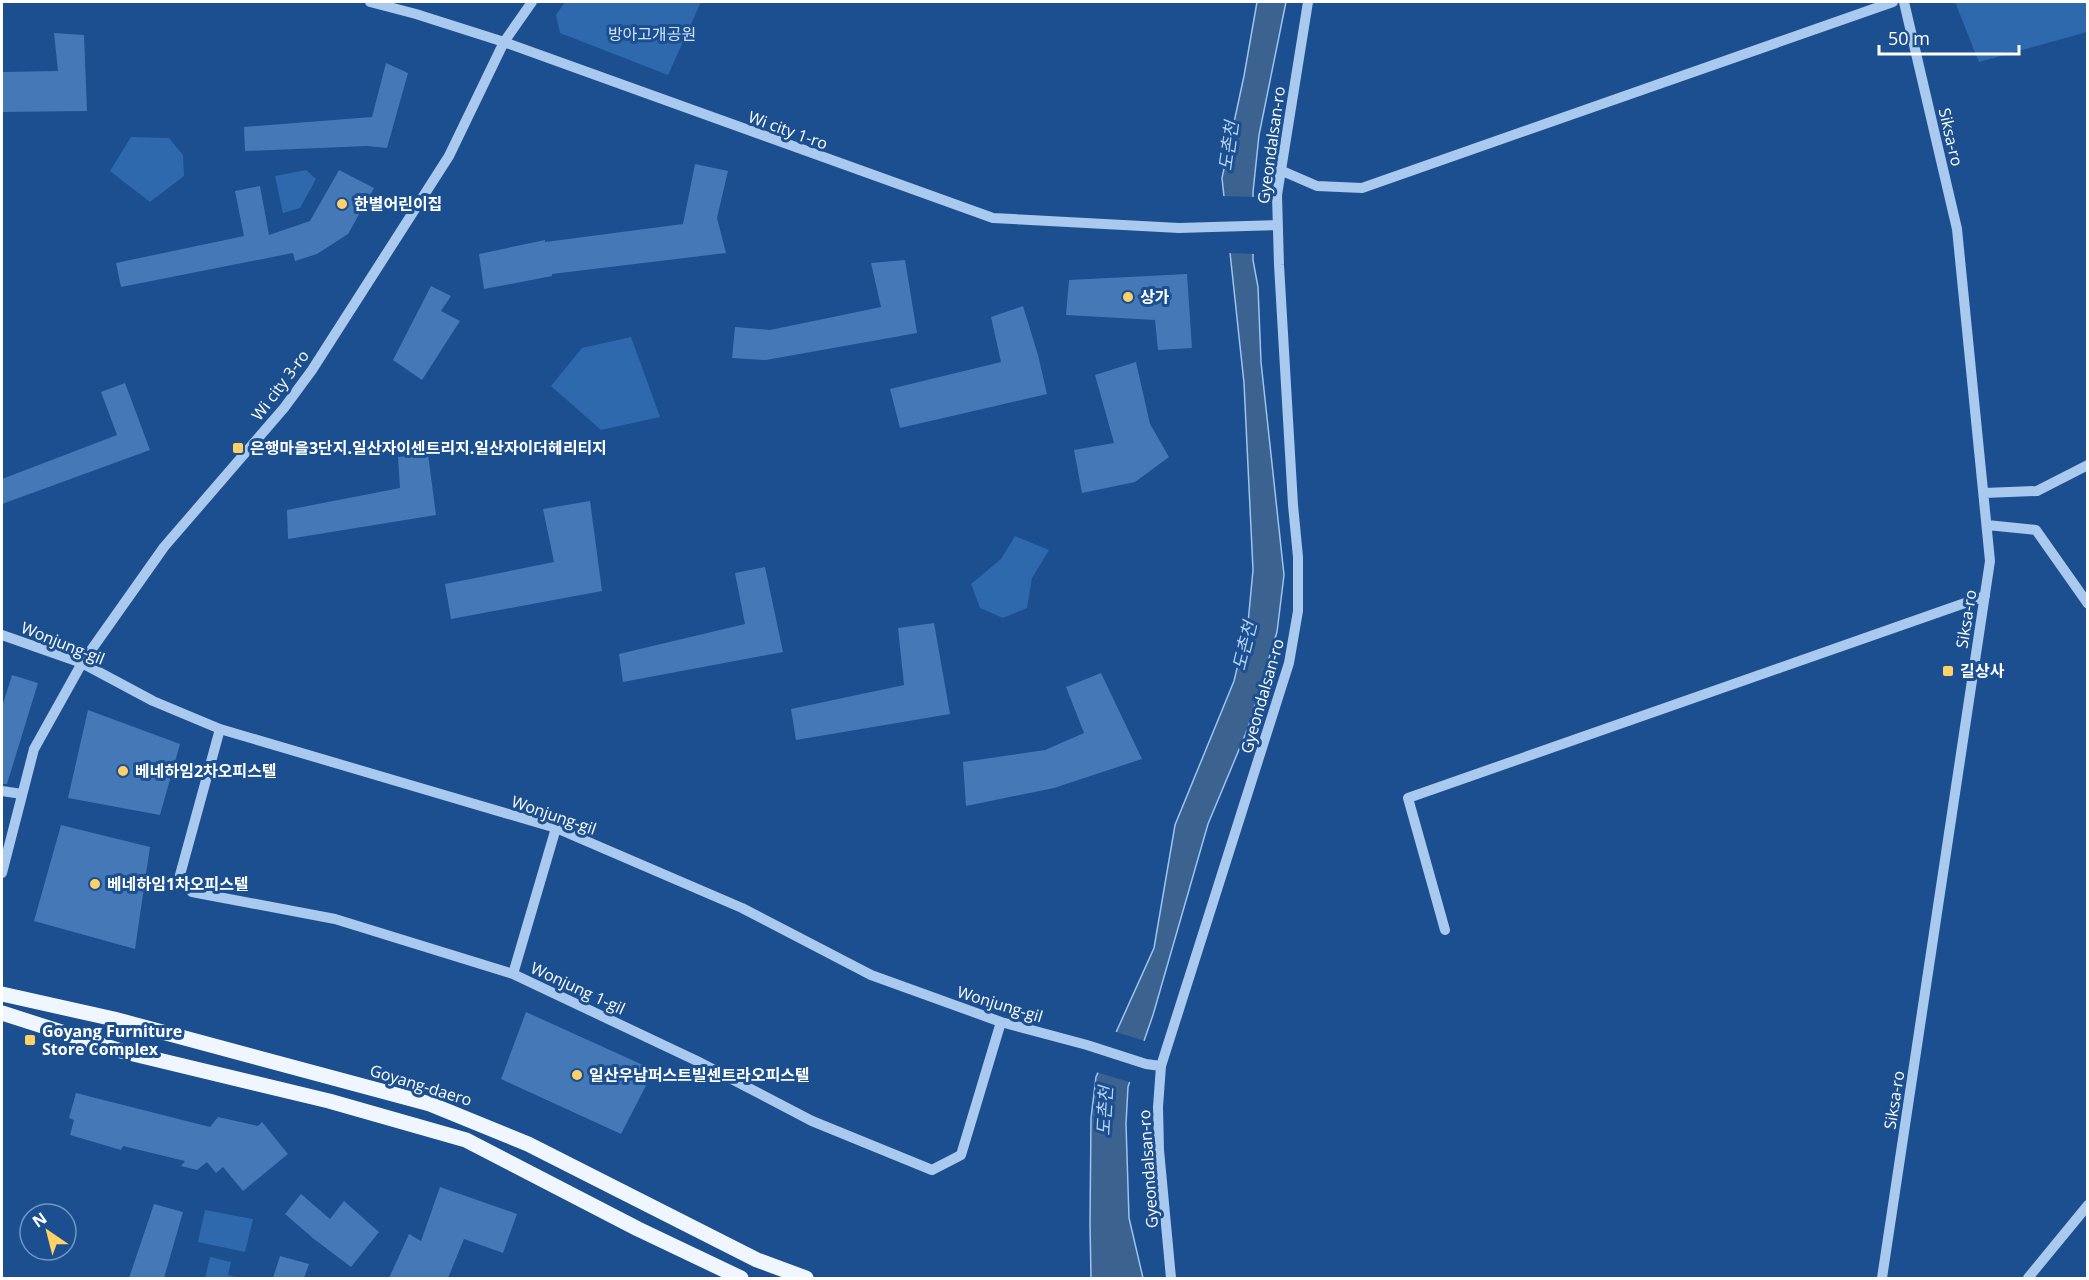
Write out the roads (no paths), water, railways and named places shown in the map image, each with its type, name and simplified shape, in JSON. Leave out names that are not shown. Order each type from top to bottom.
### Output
[{"type":"main road","name":"Goyang-daero","points":[[2,994],[114,1019],[430,1104],[528,1144],[757,1260],[806,1278]]},
{"type":"main road","points":[[2,1013],[121,1050],[328,1101],[466,1140],[638,1229],[741,1278]]},
{"type":"street","name":"Wi city 1-ro","points":[[370,2],[504,42],[993,218],[1168,227],[1277,225]]},
{"type":"street","name":"Wi city 3-ro","points":[[2,873],[34,750],[82,663],[164,548],[284,408],[312,370],[449,156],[504,42],[532,2]]},
{"type":"street","name":"Gyeondalsan-ro","points":[[1171,1278],[1159,1150],[1158,1107],[1161,1066],[1289,663],[1298,611],[1298,558],[1292,494],[1277,225],[1280,170],[1308,2]]},
{"type":"street","points":[[1280,170],[1317,186],[1362,188],[1893,2]]},
{"type":"street","name":"Siksa-ro","points":[[1882,1278],[1990,561],[1957,229],[1904,2]]},
{"type":"street","points":[[1983,493],[2037,490],[2088,465]]},
{"type":"street","points":[[1987,525],[2036,530],[2088,604]]},
{"type":"street","points":[[1445,930],[1408,798],[1985,596]]},
{"type":"street","name":"Wonjung-gil","points":[[2,635],[82,663],[153,701],[220,729],[556,828],[742,908],[871,975],[1001,1022],[1087,1045],[1146,1064],[1161,1066]]},
{"type":"street","name":"Wonjung 1-gil","points":[[220,729],[180,875],[192,892],[335,919],[513,974],[697,1061],[812,1121],[932,1170],[961,1155],[1001,1022]]},
{"type":"street","points":[[2,791],[22,794]]},
{"type":"street","points":[[513,974],[556,828]]},
{"type":"street","points":[[2028,1278],[2088,1205]]},
{"type":"water","name":"도촌천","points":[[1257,2],[1286,2],[1259,135],[1253,192],[1253,260],[1258,287],[1261,362],[1284,575],[1277,632],[1248,728],[1208,824],[1153,1015],[1128,1087],[1126,1124],[1129,1218],[1143,1278],[1091,1278],[1091,1118],[1096,1077],[1154,948],[1175,825],[1234,681],[1248,623],[1253,570],[1244,383],[1222,178]]},
{"type":"place","name":"한별어린이집","points":[[342,204]]},
{"type":"place","name":"상가","points":[[1128,297]]},
{"type":"place","name":"은행마을3단지.일산자이센트리지.일산자이더헤리티지","points":[[238,448]]},
{"type":"place","name":"길상사","points":[[1948,671]]},
{"type":"place","name":"베네하임2차오피스텔","points":[[123,771]]},
{"type":"place","name":"베네하임1차오피스텔","points":[[95,884]]},
{"type":"place","name":"Goyang Furniture Store Complex","points":[[30,1040]]},
{"type":"place","name":"일산우남퍼스트빌센트라오피스텔","points":[[577,1075]]},
{"type":"park label","name":"방아고개공원","points":[[652,34]]}]
